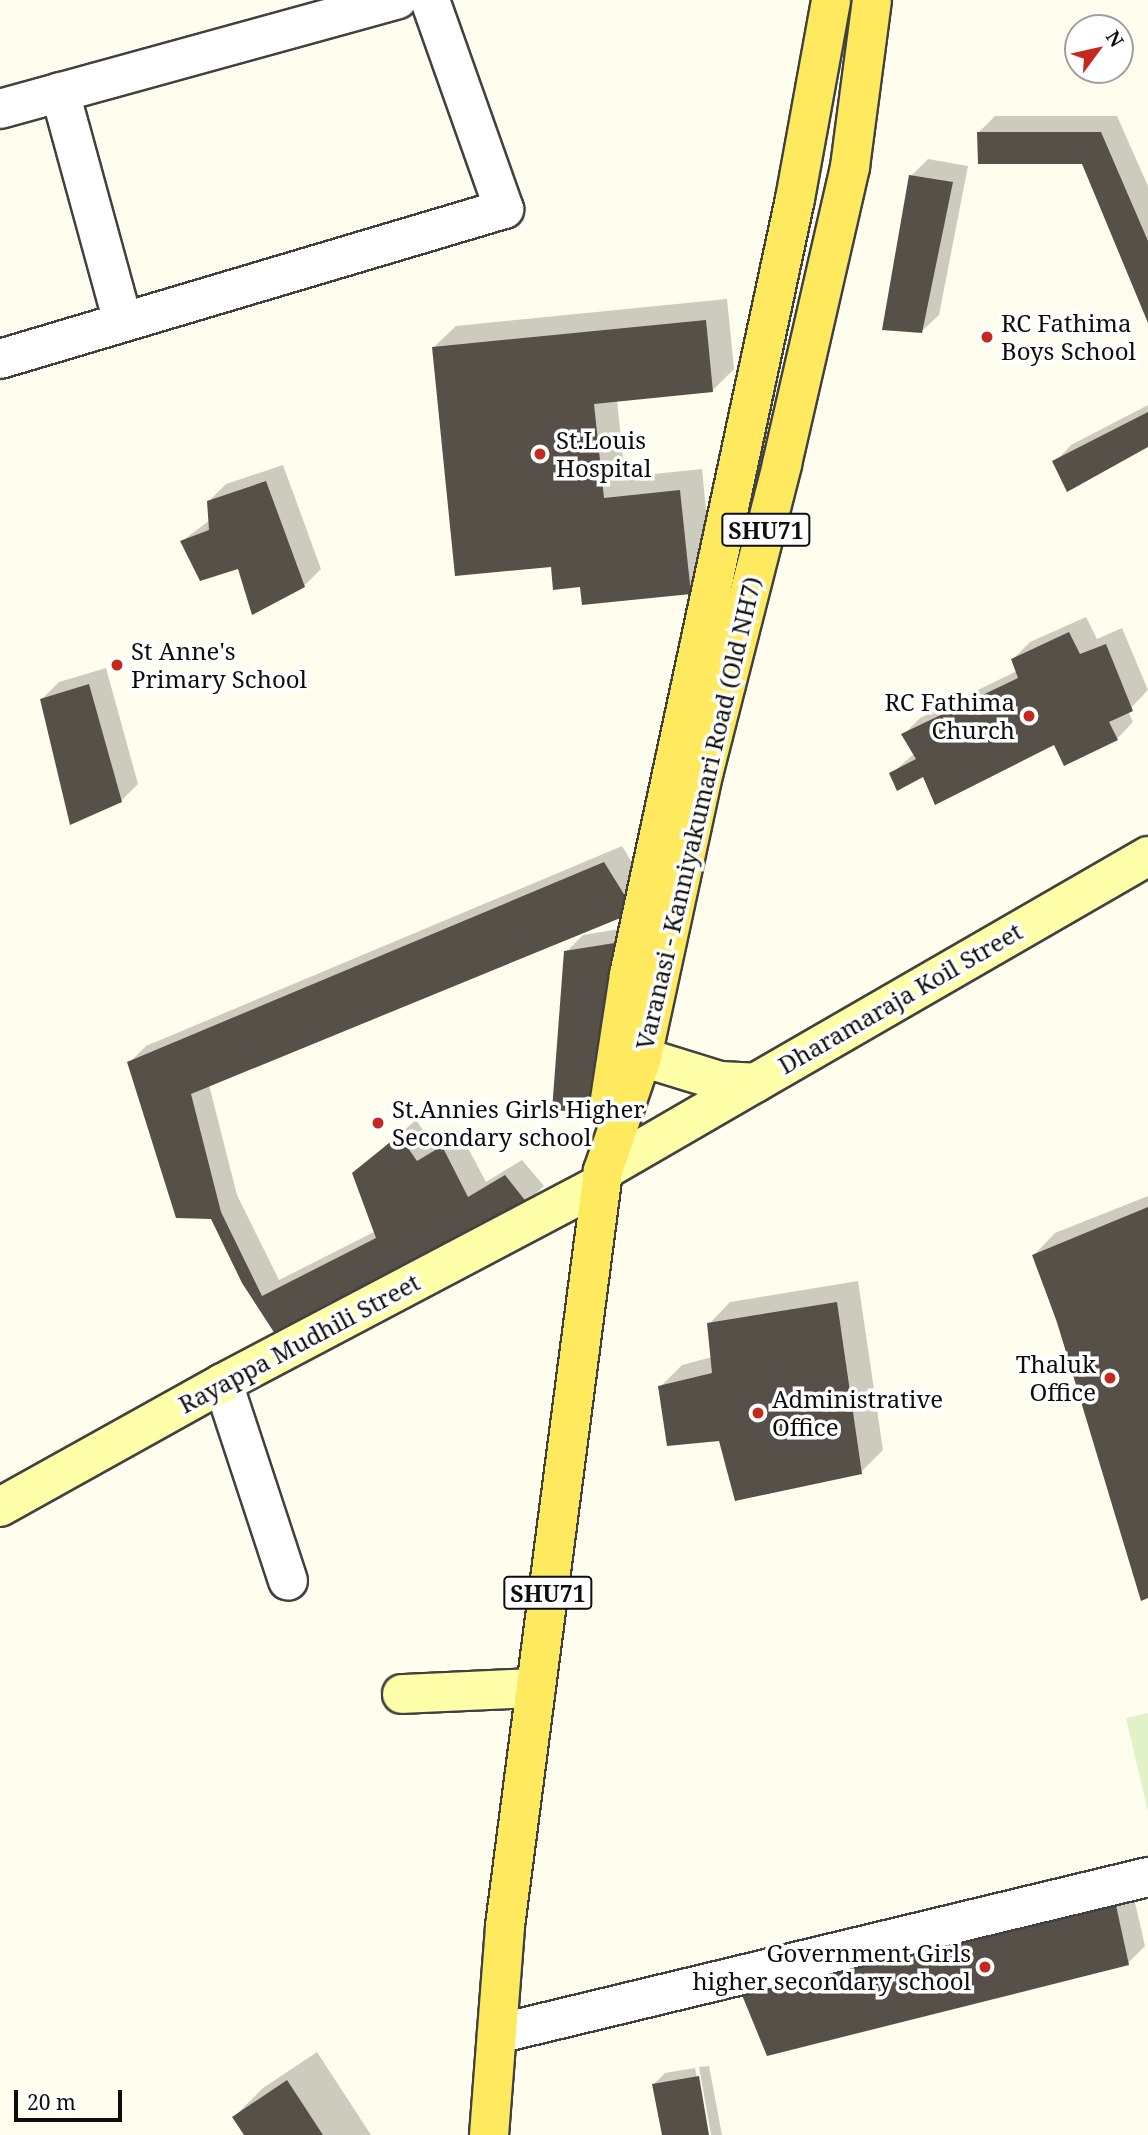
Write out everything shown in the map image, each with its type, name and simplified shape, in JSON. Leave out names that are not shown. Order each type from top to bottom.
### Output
[{"type":"main road","name":"Varanasi - Kanniyakumari Road (Old NH7)","points":[[602,1177],[642,1057],[705,696],[736,472],[795,199],[831,0]]},
{"type":"main road","name":"Varanasi - Kanniyakumari Road (Old NH7)","points":[[489,2135],[505,1926],[602,1177],[613,1060],[705,696],[778,482],[850,167],[872,0]]},
{"type":"main road","points":[[736,472],[778,482]]},
{"type":"street","points":[[0,109],[397,0]]},
{"type":"street","points":[[0,359],[122,319],[504,209],[430,0]]},
{"type":"street","points":[[60,92],[122,319]]},
{"type":"street","name":"Dharamaraja Koil Street","points":[[642,1057],[720,1081],[755,1083],[1148,856]]},
{"type":"street","name":"Rayappa Mudhili Street","points":[[0,1507],[602,1177],[755,1083]]},
{"type":"street","points":[[222,1383],[288,1581]]},
{"type":"street","points":[[402,1694],[536,1688]]},
{"type":"street","points":[[497,2034],[1148,1877]]},
{"type":"green space","points":[[1148,1713],[1148,1812],[1126,1718]]},
{"type":"building","points":[[977,132],[1101,132],[1148,241],[1148,323],[1082,164],[978,164]]},
{"type":"building","points":[[909,175],[953,182],[922,333],[882,330]]},
{"type":"building","points":[[706,320],[713,392],[594,404],[604,498],[680,490],[691,594],[582,605],[580,587],[553,590],[551,567],[455,576],[432,347]]},
{"type":"building","points":[[1148,412],[1148,447],[1067,492],[1052,461]]},
{"type":"building","points":[[266,481],[305,587],[252,615],[238,569],[200,581],[180,541],[209,530],[207,501]]},
{"type":"building","name":"RC Fathima Church","points":[[1069,632],[1080,654],[1106,644],[1133,711],[1109,722],[1118,740],[1064,766],[1054,745],[935,805],[923,777],[897,791],[889,773],[916,759],[901,734],[1018,678],[1011,659]]},
{"type":"building","points":[[89,684],[122,802],[70,825],[40,699]]},
{"type":"building","points":[[604,862],[635,912],[191,1094],[221,1212],[262,1296],[376,1238],[352,1173],[399,1135],[417,1161],[442,1146],[468,1197],[505,1175],[528,1204],[277,1337],[242,1283],[211,1219],[176,1218],[127,1062]]},
{"type":"building","points":[[621,942],[594,1113],[552,1110],[564,951]]},
{"type":"building","name":"Thaluk Office","points":[[1148,1207],[1148,1598],[1141,1601],[1057,1322],[1032,1255]]},
{"type":"building","name":"Administrative Office","points":[[837,1302],[862,1474],[735,1501],[719,1441],[667,1446],[658,1386],[712,1373],[707,1323]]},
{"type":"building","points":[[1115,1901],[1129,1965],[767,2056],[742,1995]]},
{"type":"building","points":[[699,2076],[709,2135],[662,2135],[652,2084]]},
{"type":"building","points":[[287,2080],[323,2135],[244,2135],[232,2117]]},
{"type":"place","name":"RC Fathima Boys School","points":[[987,337]]},
{"type":"place","name":"St.Louis Hospital","points":[[540,454]]},
{"type":"place","name":"St Anne's Primary School","points":[[117,665]]},
{"type":"place","name":"RC Fathima Church","points":[[1029,716]]},
{"type":"place","name":"St.Annies Girls Higher Secondary school","points":[[378,1123]]},
{"type":"place","name":"Thaluk Office","points":[[1110,1378]]},
{"type":"place","name":"Administrative Office","points":[[758,1413]]},
{"type":"place","name":"Government Girls higher secondary school","points":[[985,1967]]}]
